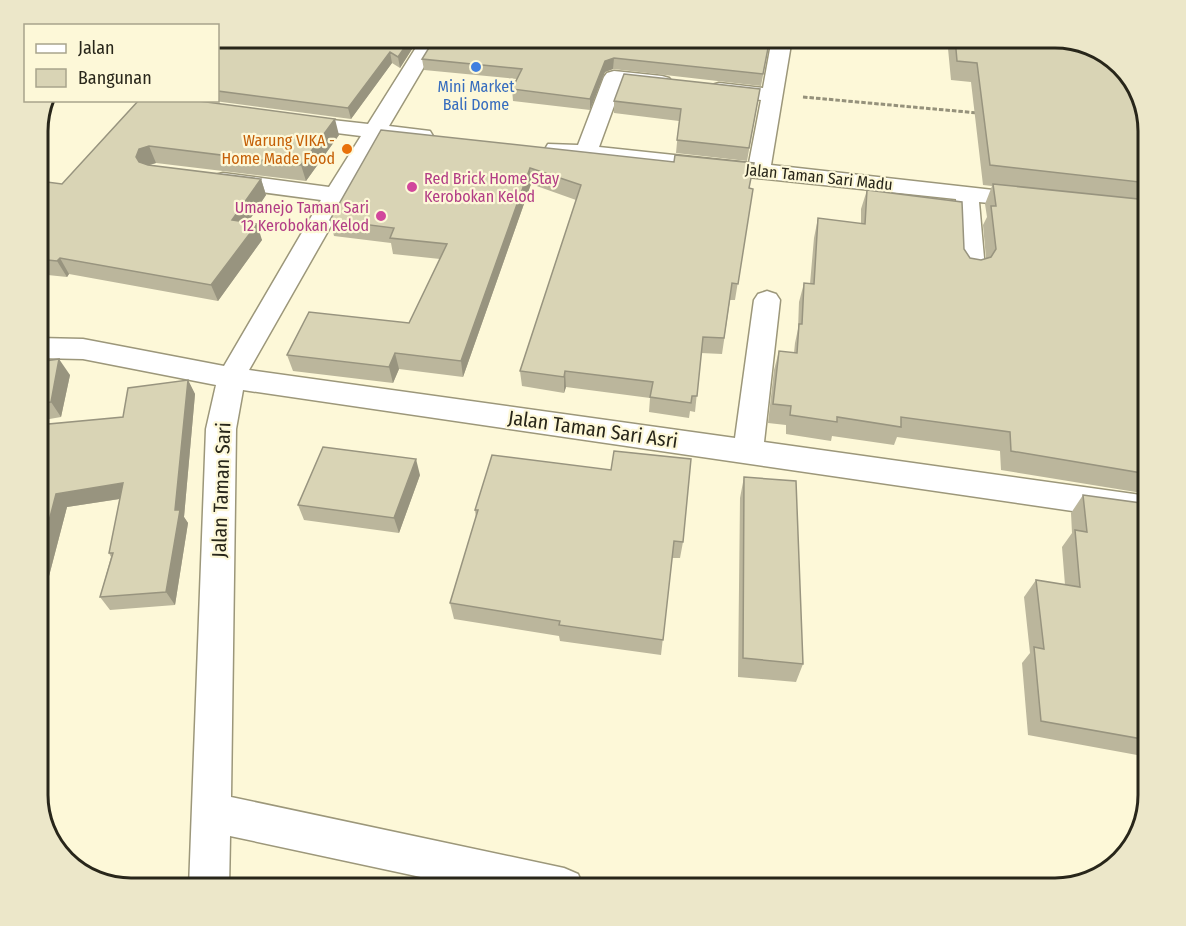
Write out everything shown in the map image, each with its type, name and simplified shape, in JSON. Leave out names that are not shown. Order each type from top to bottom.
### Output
[{"type":"street","name":"Jalan Taman Sari","points":[[210,878],[213,813],[221,429],[231,378],[336,195],[425,48]]},
{"type":"street","points":[[759,171],[780,48]]},
{"type":"street","points":[[586,153],[614,77],[682,85]]},
{"type":"street","points":[[704,87],[772,95]]},
{"type":"street","points":[[273,119],[445,138]]},
{"type":"street","name":"Jalan Taman Sari Madu","points":[[539,148],[1046,201]]},
{"type":"street","points":[[201,178],[336,195]]},
{"type":"street","points":[[967,193],[972,269]]},
{"type":"street","points":[[748,451],[767,300]]},
{"type":"street","name":"Jalan Taman Sari Asri","points":[[48,348],[83,349],[231,378],[1138,507]]},
{"type":"street","points":[[213,813],[517,878]]},
{"type":"path","points":[[772,95],[982,113]]},
{"type":"building","points":[[219,48],[404,48],[398,57],[390,52],[348,108],[219,91]]},
{"type":"building","points":[[429,48],[768,48],[763,74],[614,58],[605,61],[590,99],[512,89],[522,69],[422,59]]},
{"type":"building","points":[[956,48],[1055,48],[1082,52],[1106,65],[1124,85],[1134,104],[1138,131],[1138,182],[990,165],[977,63],[957,61]]},
{"type":"building","points":[[624,74],[760,89],[749,148],[677,140],[681,109],[614,101]]},
{"type":"building","points":[[137,102],[206,102],[335,119],[301,165],[149,146],[139,149],[136,157],[139,162],[148,165],[261,179],[232,220],[257,224],[211,285],[60,258],[57,261],[48,260],[48,182],[62,184]]},
{"type":"building","points":[[381,130],[674,162],[675,155],[754,163],[749,188],[753,189],[738,284],[732,283],[724,338],[703,337],[697,396],[692,396],[691,403],[650,397],[653,382],[565,371],[564,377],[520,371],[581,185],[530,168],[461,361],[395,353],[389,367],[287,355],[309,312],[409,323],[447,244],[390,238],[394,228],[330,220]]},
{"type":"building","points":[[993,184],[1138,199],[1138,472],[1011,451],[1010,432],[901,417],[901,427],[837,417],[837,422],[790,415],[791,406],[773,404],[779,351],[797,353],[799,324],[802,324],[804,283],[814,284],[818,218],[865,224],[867,190],[962,202],[964,249],[970,258],[981,260],[991,257],[996,249],[991,206],[996,206]]},
{"type":"building","points":[[59,359],[51,402],[48,402],[48,361]]},
{"type":"building","points":[[188,380],[175,510],[180,510],[166,592],[100,597],[113,553],[109,553],[123,483],[56,494],[48,525],[48,424],[123,417],[128,388]]},
{"type":"building","points":[[323,447],[416,459],[394,518],[298,505]]},
{"type":"building","points":[[614,451],[691,459],[683,542],[674,541],[663,640],[559,625],[560,621],[450,603],[492,455],[611,470]]},
{"type":"building","points":[[744,477],[796,481],[803,664],[743,658]]},
{"type":"building","points":[[1083,495],[1138,503],[1138,738],[1041,721],[1034,647],[1044,649],[1036,580],[1080,587],[1075,530],[1087,532]]},
{"type":"place","name":"Mini Market Bali Dome","points":[[476,67]]},
{"type":"place","name":"Warung VIKA - Home Made Food","points":[[347,149]]},
{"type":"place","name":"Red Brick Home Stay Kerobokan Kelod","points":[[412,187]]},
{"type":"place","name":"Umanejo Taman Sari 12 Kerobokan Kelod","points":[[381,216]]}]
